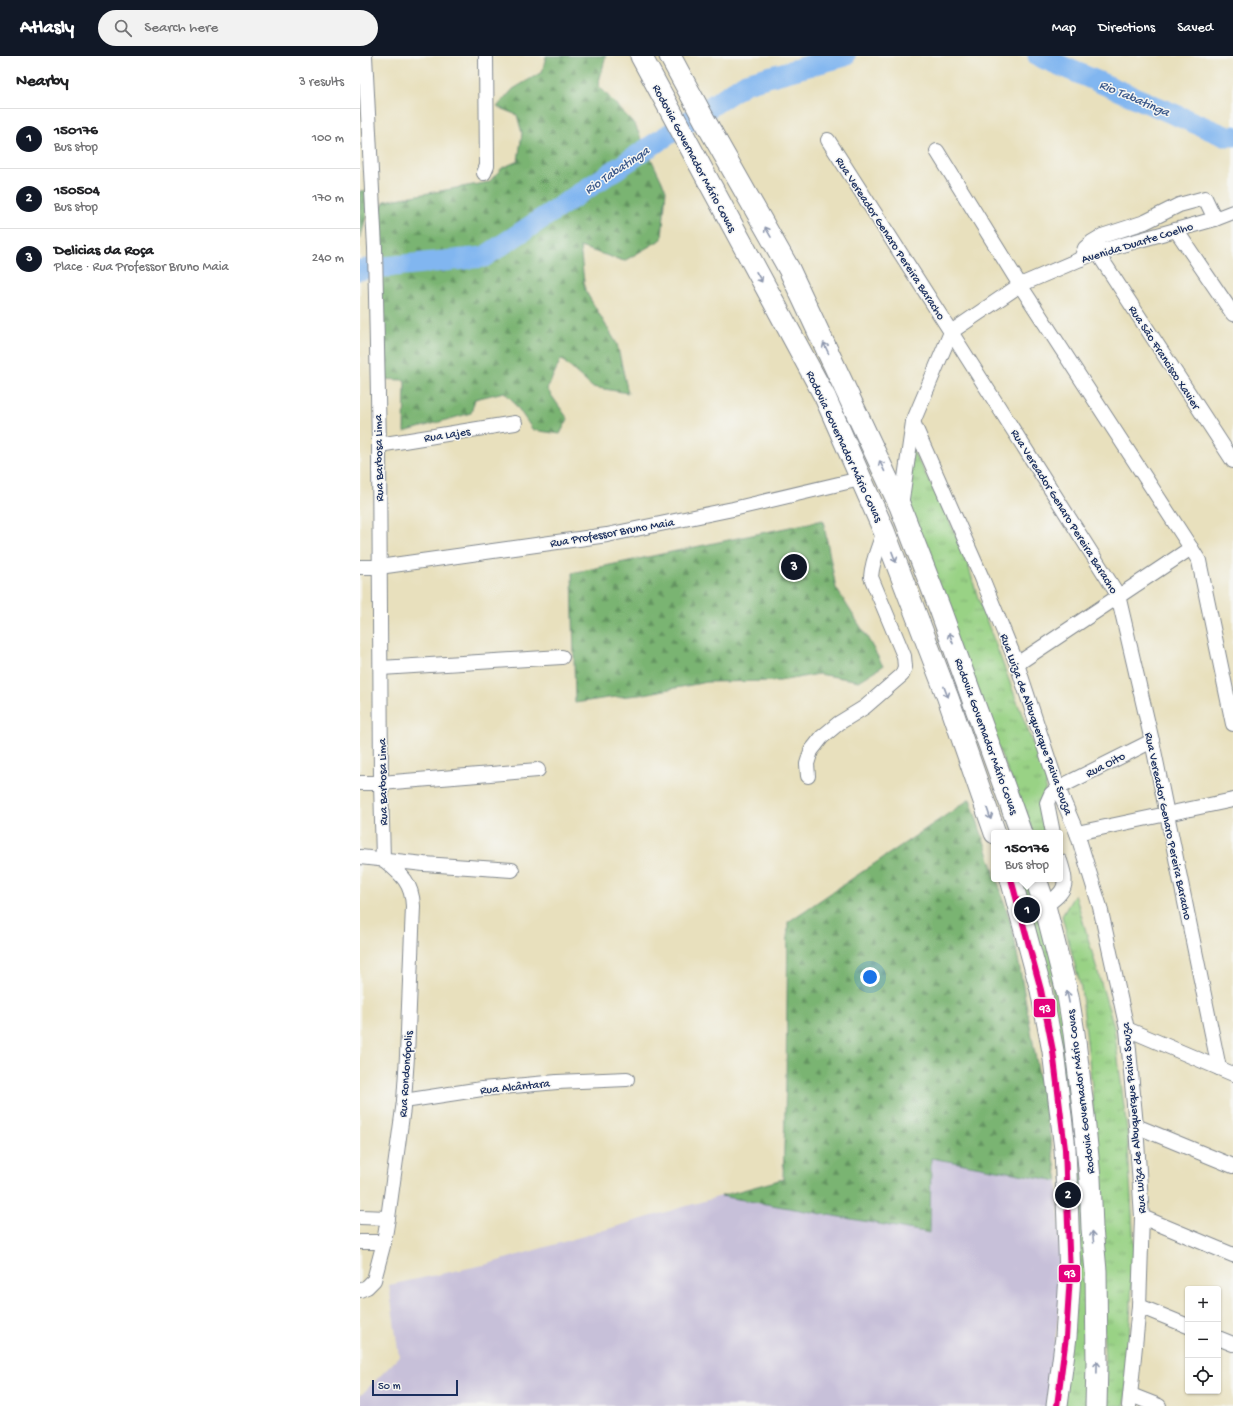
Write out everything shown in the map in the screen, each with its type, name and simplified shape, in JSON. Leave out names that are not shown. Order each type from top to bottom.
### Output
[{"type":"highway","name":"Rodovia Governador Mário Covas","points":[[641,56],[664,101],[826,397],[860,479],[884,531],[948,698],[994,830]]},
{"type":"highway","name":"Rodovia Governador Mário Covas","points":[[670,56],[789,270],[900,506],[940,609],[1007,790],[1020,830]]},
{"type":"highway","name":"Rodovia Governador Mário Covas","points":[[1012,882],[1046,1013],[1054,1058],[1065,1149],[1070,1275],[1066,1337],[1057,1406]]},
{"type":"highway","name":"Rodovia Governador Mário Covas","points":[[1037,882],[1045,906],[1068,996],[1084,1116],[1096,1271],[1096,1406]]},
{"type":"street","name":"Rua Barbosa Lima","points":[[365,56],[373,198],[379,445],[381,783],[383,859]]},
{"type":"street","points":[[484,173],[487,166],[486,56]]},
{"type":"street","name":"Rua Vereador Genaro Pereira Baracho","points":[[828,140],[1118,595],[1152,741],[1219,1068]]},
{"type":"street","points":[[937,151],[1020,285],[1199,561],[1230,697],[1233,724]]},
{"type":"street","points":[[1081,258],[1085,248],[1102,236],[1145,222],[1179,205],[1192,201],[1205,198],[1215,219]]},
{"type":"street","name":"Avenida Duarte Coelho","points":[[951,332],[1020,285],[1081,258],[1097,252],[1233,213]]},
{"type":"street","points":[[1176,230],[1233,314]]},
{"type":"street","name":"Rua São Francisco Xavier","points":[[1097,252],[1233,461]]},
{"type":"street","points":[[900,506],[914,422],[951,332]]},
{"type":"street","name":"Rua Luiza de Albuquerque Paiva Souza","points":[[914,422],[982,578],[1016,664],[1058,788],[1077,833],[1100,907],[1128,1030],[1142,1217],[1139,1306],[1130,1400]]},
{"type":"street","name":"Rua Lajes","points":[[379,445],[515,423]]},
{"type":"street","name":"Rua Professor Bruno Maia","points":[[360,567],[379,567],[607,535],[733,509],[860,479]]},
{"type":"street","points":[[808,776],[807,764],[811,751],[822,737],[839,723],[865,707],[902,675],[905,667],[904,656],[871,577],[874,559],[884,531]]},
{"type":"street","points":[[1016,664],[1191,548]]},
{"type":"street","points":[[381,668],[562,657]]},
{"type":"street","name":"Rua Oito","points":[[1058,788],[1152,741]]},
{"type":"street","points":[[360,783],[381,783],[538,770]]},
{"type":"street","points":[[1052,830],[1047,803],[1051,794],[1058,788]]},
{"type":"street","points":[[1077,833],[1233,800]]},
{"type":"street","points":[[360,857],[424,864],[512,870]]},
{"type":"street","name":"Rua Rondonópolis","points":[[360,1290],[367,1287],[374,1280],[384,1242],[404,1101],[408,1048],[413,895],[408,883],[399,872],[383,859]]},
{"type":"street","points":[[1045,906],[1060,895],[1064,888],[1065,878],[1063,871]]},
{"type":"street","points":[[1128,1030],[1233,1074]]},
{"type":"street","name":"Rua Alcântara","points":[[404,1101],[482,1089],[557,1082],[627,1079]]},
{"type":"street","points":[[1136,1126],[1233,1166]]},
{"type":"street","points":[[360,1217],[388,1218]]},
{"type":"street","points":[[1142,1217],[1233,1255]]},
{"type":"street","points":[[360,1242],[384,1242]]},
{"type":"street","points":[[1139,1306],[1185,1325]]},
{"type":"street","points":[[1221,1339],[1233,1344]]},
{"type":"street","points":[[1130,1400],[1159,1406]]},
{"type":"shaded area","points":[[931,1158],[1058,1181],[1061,1294],[1047,1406],[360,1406],[360,1396],[399,1357],[389,1285],[488,1264],[721,1196],[930,1233]]},
{"type":"green space","points":[[546,56],[606,56],[598,85],[635,125],[666,190],[662,239],[624,261],[580,247],[585,290],[617,344],[628,393],[592,387],[561,359],[547,389],[568,419],[560,434],[533,430],[513,401],[504,392],[475,399],[471,413],[404,432],[405,380],[376,379],[374,221],[385,201],[489,182],[502,168],[518,161],[522,133],[517,115],[497,107],[513,89],[542,72]]},
{"type":"green space","points":[[373,190],[360,240],[360,191]]},
{"type":"green space","points":[[910,446],[936,493],[965,555],[978,598],[1047,781],[1042,807],[1048,830],[1033,830],[945,622],[900,506]]},
{"type":"green space","points":[[823,520],[836,588],[867,637],[883,666],[859,681],[819,674],[780,681],[707,682],[639,695],[575,703],[572,573]]},
{"type":"green space","points":[[970,799],[991,862],[991,882],[998,882],[1013,931],[1058,1181],[931,1158],[930,1233],[721,1196],[783,1179],[788,922]]},
{"type":"green space","points":[[1021,882],[1040,882],[1079,1067],[1093,1406],[1056,1406],[1069,1281],[1060,1099],[1052,988]]},
{"type":"green space","points":[[1075,894],[1114,1027],[1127,1130],[1134,1246],[1126,1399],[1124,1406],[1107,1406],[1092,1087],[1081,988],[1062,916]]},
{"type":"waterway","name":"Rio Tabatinga","points":[[384,267],[484,257],[746,83],[845,56]]},
{"type":"waterway","name":"Rio Tabatinga","points":[[1038,56],[1225,136],[1233,136]]},
{"type":"waterway","name":"Rio Tabatinga","points":[[360,270],[366,269]]},
{"type":"transit line","name":"93","points":[[1012,882],[1041,990],[1053,1051],[1065,1149],[1070,1275],[1066,1337],[1057,1406]]},
{"type":"place","name":"Delicias da Roça","points":[[794,567]]},
{"type":"place","name":"150176","points":[[1027,910]]},
{"type":"place","name":"150504","points":[[1068,1195]]}]
